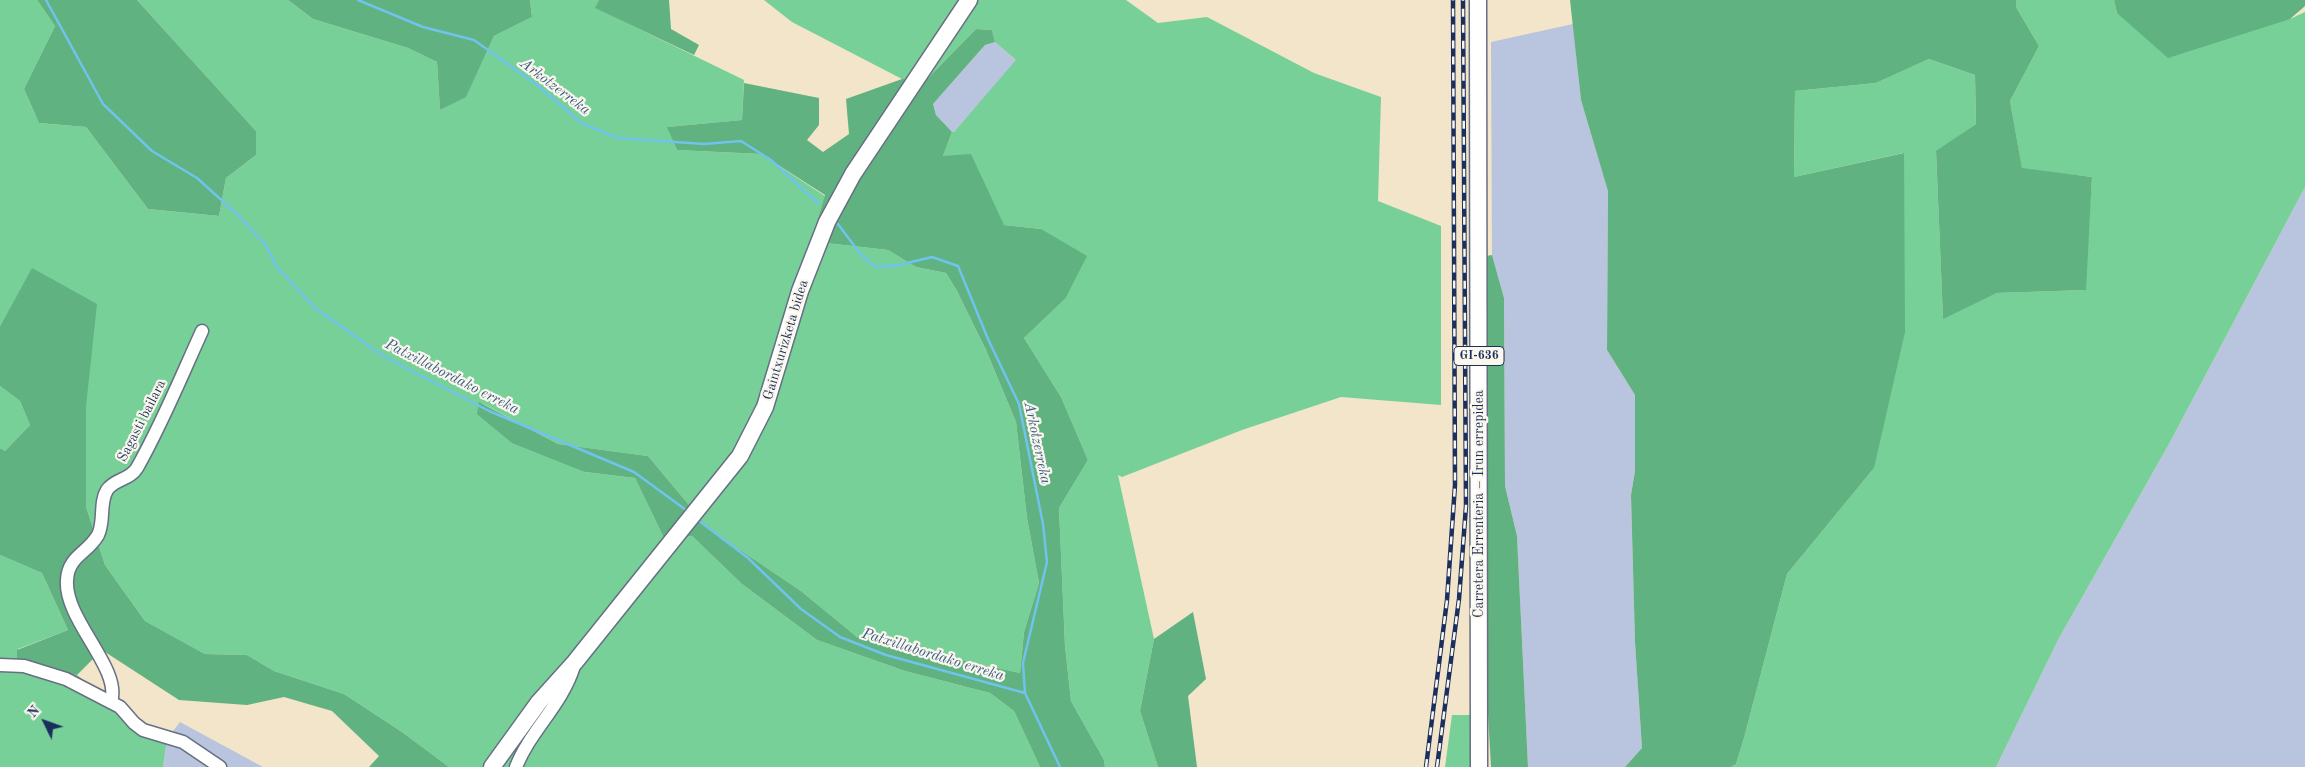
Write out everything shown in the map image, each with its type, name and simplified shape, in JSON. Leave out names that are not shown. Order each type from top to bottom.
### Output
[{"type":"main road","name":"Gaintxurizketa bidea","points":[[492,767],[549,690],[575,662],[655,559],[730,470],[750,440],[765,407],[800,291],[831,214],[867,152],[969,0]]},
{"type":"main road","name":"Carretera Errenteria – Irun errepidea","points":[[1478,0],[1479,767]]},
{"type":"main road","name":"Gaintxurizketa bidea","points":[[503,767],[575,662]]},
{"type":"main road","name":"Gaintxurizketa bidea","points":[[498,767],[508,751],[513,738]]},
{"type":"street","name":"Sagasti bailara","points":[[111,702],[114,694],[109,675],[74,610],[66,583],[68,569],[98,535],[104,497],[108,489],[135,471],[166,413],[202,331]]},
{"type":"street","points":[[516,767],[523,753],[562,695],[570,680],[575,662]]},
{"type":"street","points":[[0,665],[24,666],[46,671],[66,679],[120,707],[143,730],[183,742],[220,767]]},
{"type":"shaded area","points":[[1573,24],[1581,100],[1608,190],[1607,350],[1635,395],[1635,471],[1631,495],[1635,642],[1642,748],[1625,767],[1528,767],[1517,536],[1505,486],[1504,298],[1492,255],[1491,42]]},
{"type":"shaded area","points":[[995,42],[1017,61],[952,132],[936,115],[933,104],[985,45]]},
{"type":"shaded area","points":[[2305,187],[2305,767],[1996,767],[2059,638],[2169,444]]},
{"type":"shaded area","points":[[180,722],[263,767],[163,767],[167,739]]},
{"type":"green space","points":[[0,0],[37,0],[55,26],[24,89],[39,123],[86,127],[148,209],[219,216],[226,178],[256,155],[256,131],[137,0],[288,0],[313,19],[408,48],[437,62],[440,110],[466,96],[494,36],[532,17],[530,0],[599,0],[596,8],[744,80],[742,120],[668,127],[677,150],[761,154],[825,196],[816,225],[826,243],[888,250],[916,267],[946,273],[986,350],[1016,422],[1027,518],[1039,583],[1024,632],[1020,673],[857,637],[801,591],[709,529],[648,456],[558,444],[480,402],[585,472],[635,478],[663,536],[692,536],[742,584],[817,640],[905,671],[990,693],[1014,711],[1040,767],[449,767],[402,732],[344,694],[274,671],[247,655],[205,654],[145,621],[105,565],[86,507],[86,406],[32,269],[0,326]]},
{"type":"green space","points":[[37,0],[137,0],[256,131],[256,155],[226,178],[219,216],[148,209],[86,127],[39,123],[24,89],[55,26]]},
{"type":"green space","points":[[288,0],[530,0],[532,17],[494,36],[466,97],[440,110],[437,62],[408,48],[313,19]]},
{"type":"green space","points":[[599,0],[669,0],[671,29],[699,45],[694,55],[595,8]]},
{"type":"green space","points":[[764,0],[1126,0],[1158,23],[1207,17],[1314,73],[1381,97],[1378,201],[1441,226],[1441,405],[1341,397],[1242,430],[1122,477],[1118,475],[1154,639],[1140,711],[1158,767],[1105,767],[1104,760],[1071,701],[1065,646],[1059,508],[1088,460],[1061,397],[1024,338],[1065,299],[1041,229],[1004,225],[943,156],[952,132],[1016,60],[995,42],[992,30],[976,29],[928,78],[902,79],[792,22]]},
{"type":"green space","points":[[1570,0],[2016,0],[2016,7],[2039,46],[2010,101],[2022,168],[2092,177],[2086,290],[1997,293],[1943,319],[1936,151],[1976,124],[1975,75],[1929,59],[1876,83],[1795,91],[1794,177],[1904,153],[1905,332],[1874,468],[1787,574],[1744,738],[1736,764],[1731,767],[1625,767],[1642,748],[1635,642],[1631,495],[1635,471],[1635,395],[1607,350],[1608,191],[1581,100]]},
{"type":"green space","points":[[2016,0],[2114,0],[2117,13],[2290,19],[2305,12],[2305,187],[2169,444],[2059,638],[1996,767],[1731,767],[1736,764],[1744,738],[1787,574],[1874,468],[1903,153],[1794,177],[1795,91],[1876,83],[1929,59],[1975,75],[1976,124],[1936,152],[1943,318],[1997,293],[2085,290],[2092,177],[2022,169],[2010,101],[2039,46],[2016,7]]},
{"type":"green space","points":[[2114,0],[2305,0],[2305,6],[2290,19],[2168,58],[2117,13]]},
{"type":"green space","points":[[976,29],[992,30],[995,42],[985,45],[933,104],[936,115],[952,132],[943,156],[971,154],[1004,225],[1041,229],[1087,256],[1065,299],[1024,338],[1061,397],[1088,460],[1059,508],[1065,646],[1071,701],[1104,760],[1105,767],[1040,767],[1014,711],[990,693],[905,671],[817,640],[742,584],[692,536],[663,536],[635,478],[585,472],[512,443],[477,414],[479,402],[558,444],[648,456],[709,529],[801,591],[857,637],[1020,673],[1024,632],[1039,583],[1027,518],[1016,422],[986,350],[946,273],[916,267],[888,250],[826,243],[816,225],[825,195],[761,154],[677,150],[667,127],[742,120],[744,83],[819,98],[819,125],[807,140],[823,152],[849,134],[846,99],[902,79],[928,78]]},
{"type":"green space","points":[[1492,255],[1504,298],[1505,486],[1517,536],[1528,767],[1491,767],[1484,642],[1486,256]]},
{"type":"green space","points":[[32,268],[97,304],[86,406],[86,507],[105,565],[145,621],[205,654],[247,655],[274,671],[344,694],[402,732],[449,767],[369,767],[379,756],[332,711],[284,697],[247,705],[179,700],[102,650],[77,675],[17,670],[17,650],[68,630],[42,573],[0,555],[0,448],[5,451],[30,425],[20,401],[0,386],[0,326]]},
{"type":"green space","points":[[0,386],[20,401],[30,425],[5,451],[0,448]]},
{"type":"green space","points":[[0,555],[42,573],[68,630],[18,649],[17,670],[77,675],[122,711],[167,739],[163,767],[0,767]]},
{"type":"green space","points":[[1193,612],[1206,679],[1188,696],[1197,767],[1158,767],[1140,711],[1154,639]]},
{"type":"green space","points":[[1452,715],[1473,715],[1471,767],[1445,767]]},
{"type":"waterway","name":"Patxillabordako erreka","points":[[46,0],[103,104],[152,151],[197,178],[238,215],[265,244],[277,267],[315,308],[383,356],[489,411],[634,472],[686,510]]},
{"type":"waterway","name":"Arkotzerreka","points":[[358,0],[423,27],[474,40],[537,85],[583,124],[618,138],[704,144],[741,141],[771,160],[819,204]]},
{"type":"waterway","name":"Arkotzerreka","points":[[838,224],[861,255],[876,267],[899,265],[932,257],[958,266],[988,339],[1019,404],[1043,524],[1047,562],[1023,663],[1025,693],[1060,767]]},
{"type":"waterway","name":"Patxillabordako erreka","points":[[698,520],[748,558],[801,609],[840,637],[886,655],[1025,693]]},
{"type":"railway","points":[[1426,767],[1447,600],[1455,485],[1453,0]]},
{"type":"railway","points":[[1437,767],[1459,599],[1466,506],[1463,0]]}]
